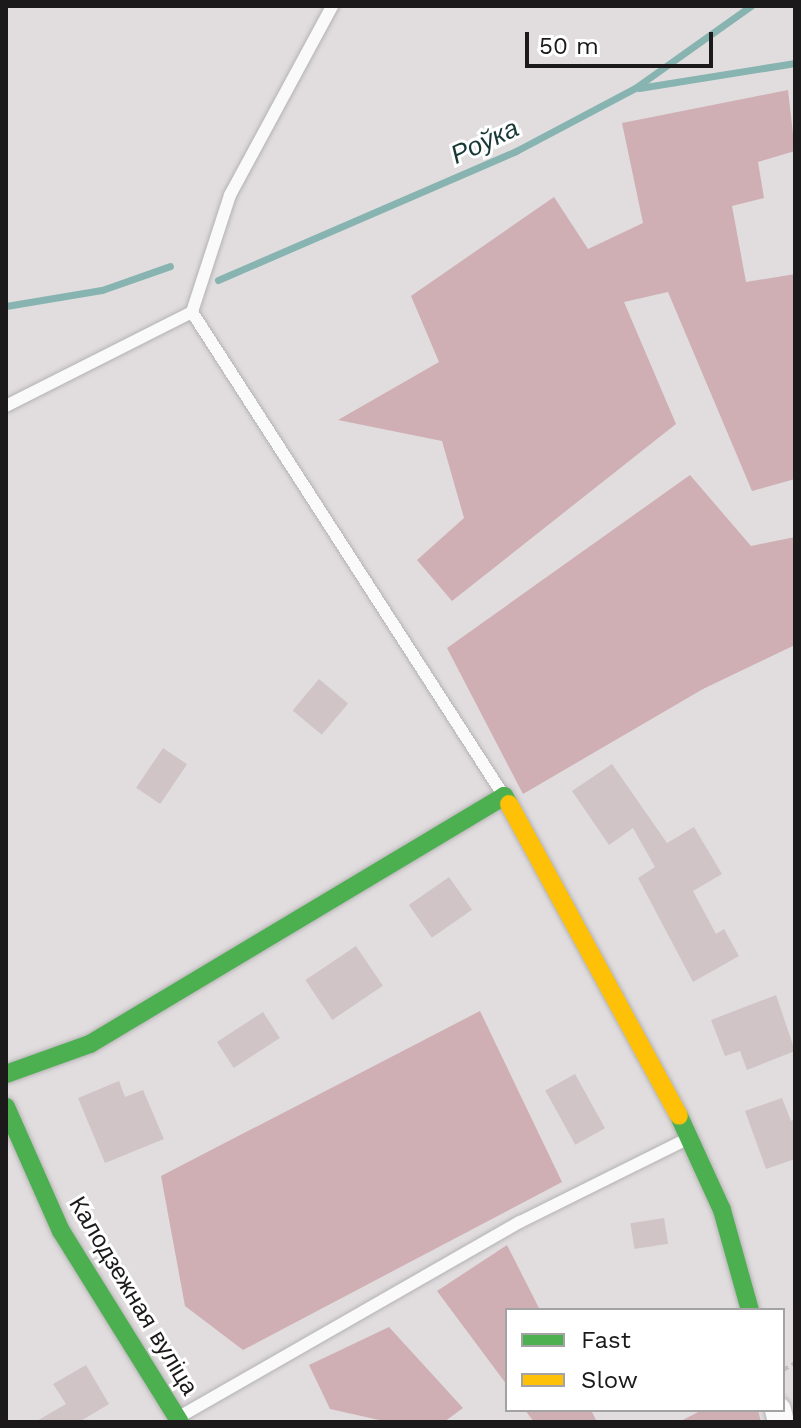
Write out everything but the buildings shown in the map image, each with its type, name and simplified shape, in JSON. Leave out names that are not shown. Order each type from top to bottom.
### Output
[{"type":"street","points":[[6,1074],[90,1044],[504,796],[691,1137],[722,1210],[749,1308]]},
{"type":"street","name":"Калодзежная вуліца","points":[[6,1107],[61,1231],[177,1421]]},
{"type":"lane","points":[[6,406],[192,312],[230,195],[332,6]]},
{"type":"lane","points":[[192,312],[504,796]]},
{"type":"lane","points":[[177,1421],[520,1222],[691,1137]]},
{"type":"shaded area","points":[[788,90],[795,151],[758,162],[764,198],[732,206],[746,282],[795,274],[795,479],[752,491],[668,292],[624,302],[676,424],[452,601],[417,560],[464,518],[442,441],[338,420],[439,362],[411,296],[554,197],[588,249],[643,223],[622,123]]},
{"type":"shaded area","points":[[690,475],[751,546],[795,537],[795,645],[703,689],[523,794],[447,648]]},
{"type":"shaded area","points":[[480,1011],[562,1182],[243,1350],[185,1306],[161,1176]]},
{"type":"shaded area","points":[[507,1245],[539,1308],[505,1308],[505,1382],[437,1291]]},
{"type":"shaded area","points":[[389,1327],[463,1408],[444,1422],[388,1422],[330,1409],[309,1365]]},
{"type":"shaded area","points":[[526,1412],[592,1412],[597,1422],[534,1422]]},
{"type":"shaded area","points":[[698,1412],[758,1412],[761,1422],[679,1422]]},
{"type":"waterway","name":"Роўка","points":[[218,280],[516,151],[635,88],[751,6]]},
{"type":"waterway","points":[[639,88],[795,63]]},
{"type":"waterway","name":"Роўка","points":[[6,306],[102,290],[170,266]]},
{"type":"traffic: fast","points":[[6,1074],[90,1044],[504,796],[509,804]]},
{"type":"traffic: fast","points":[[6,1107],[61,1231],[180,1422]]},
{"type":"traffic: fast","points":[[679,1116],[722,1210],[749,1308]]},
{"type":"traffic: slow","points":[[509,804],[679,1116]]}]
